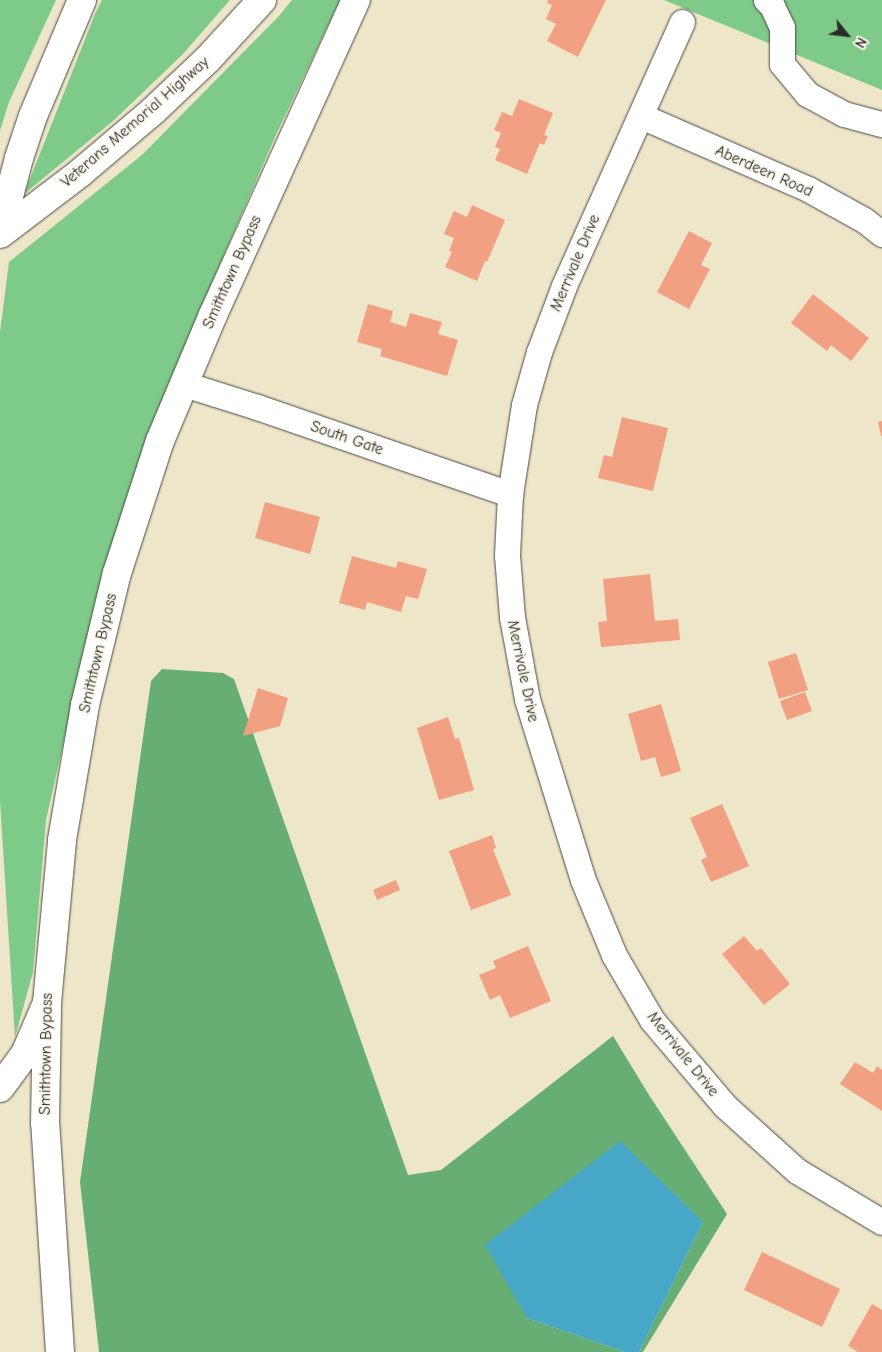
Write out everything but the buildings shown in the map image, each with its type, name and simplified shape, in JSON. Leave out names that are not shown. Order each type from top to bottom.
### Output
[{"type":"main road","points":[[0,232],[19,158],[33,116],[82,0]]},
{"type":"main road","name":"Veterans Memorial Highway","points":[[0,232],[80,173],[153,111],[208,59],[262,0]]},
{"type":"main road","name":"Smithtown Bypass","points":[[60,1352],[45,1123],[47,1002],[53,921],[68,797],[94,661],[131,528],[160,441],[217,306],[356,0]]},
{"type":"main road","points":[[0,1088],[25,1054],[47,1002]]},
{"type":"street","points":[[766,0],[772,6],[782,27],[782,64],[807,94],[844,114],[882,124]]},
{"type":"street","name":"Merrivale Drive","points":[[682,22],[564,286],[539,352],[524,405],[510,494],[507,555],[511,608],[527,698],[583,880],[614,955],[652,1020],[725,1106],[797,1171],[882,1222]]},
{"type":"street","name":"Aberdeen Road","points":[[641,116],[808,189],[864,220],[882,234]]},
{"type":"street","name":"South Gate","points":[[184,384],[257,407],[510,494]]},
{"type":"green space","points":[[0,0],[56,0],[9,102],[0,131]]},
{"type":"green space","points":[[102,0],[230,0],[182,55],[113,121],[24,194],[95,14]]},
{"type":"green space","points":[[292,0],[340,0],[275,137],[173,373],[97,595],[46,820],[33,972],[15,1037],[0,801],[0,332],[9,262],[142,155],[279,16]]},
{"type":"green space","points":[[664,0],[882,0],[882,90]]},
{"type":"green space","points":[[162,669],[223,673],[234,679],[408,1175],[441,1170],[613,1036],[649,1095],[727,1214],[643,1352],[639,1352],[703,1222],[527,1318],[625,1352],[99,1352],[80,1182],[151,681]]},
{"type":"water","points":[[620,1141],[703,1222],[639,1352],[625,1352],[527,1318],[485,1245]]}]
